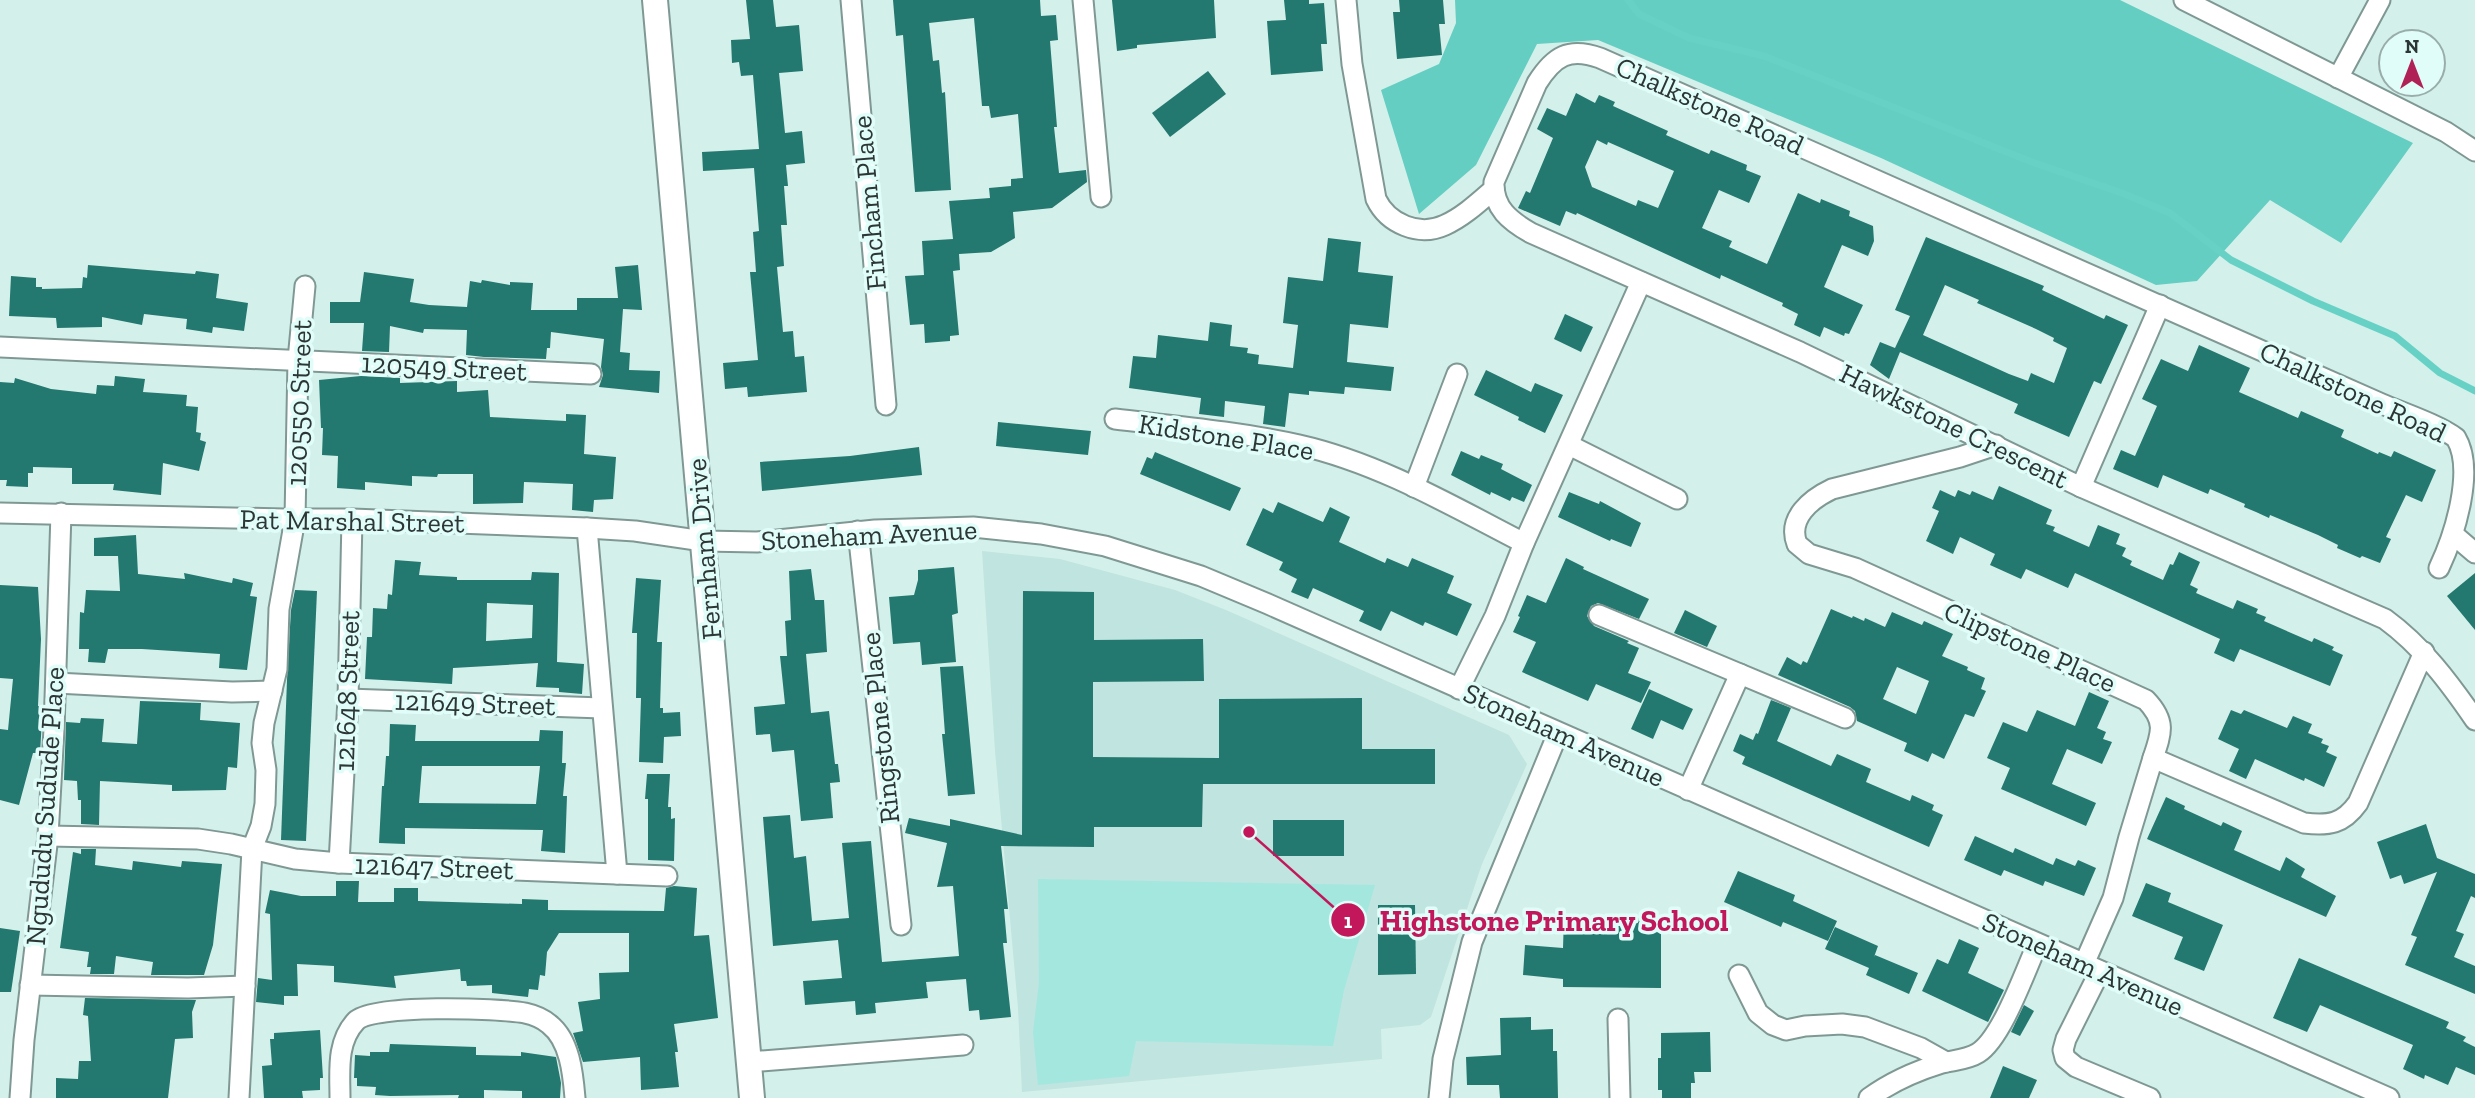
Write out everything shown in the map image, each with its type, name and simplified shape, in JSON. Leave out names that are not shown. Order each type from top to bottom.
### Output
[{"type":"street","name":"Fernham Drive","points":[[655,0],[752,1098]]},
{"type":"street","name":"Fincham Place","points":[[851,0],[886,405]]},
{"type":"street","points":[[1083,0],[1101,197]]},
{"type":"street","points":[[1346,0],[1352,64],[1376,199],[1382,212],[1405,226],[1443,226],[1473,207],[1494,189],[1500,208],[1510,220],[1641,282],[1524,543],[1495,616],[1459,689]]},
{"type":"street","points":[[2184,0],[2446,132],[2475,151]]},
{"type":"street","points":[[2338,78],[2380,0]]},
{"type":"street","name":"Chalkstone Road","points":[[1494,189],[1500,165],[1537,83],[1546,68],[1564,55],[1575,52],[1588,54],[1651,79],[2416,418],[2456,439],[2471,462],[2473,478],[2470,499],[2439,568]]},
{"type":"street","name":"Hawkstone Crescent","points":[[1641,282],[1800,352],[2081,487],[2385,619],[2406,634],[2424,652],[2475,720]]},
{"type":"street","name":"120550 Street","points":[[239,1098],[252,849],[261,826],[265,804],[267,770],[262,743],[276,669],[279,609],[295,519],[298,360],[305,286]]},
{"type":"street","points":[[2081,487],[2160,305]]},
{"type":"street","name":"120549 Street","points":[[0,347],[591,374]]},
{"type":"street","points":[[1414,487],[1457,374]]},
{"type":"street","name":"Kidstone Place","points":[[1115,419],[1300,445],[1414,487],[1524,543]]},
{"type":"street","points":[[1569,445],[1677,499]]},
{"type":"street","name":"Clipstone Place","points":[[1996,445],[1960,457],[1832,489],[1819,495],[1807,506],[1794,527],[1797,544],[1809,554],[1856,568],[2146,700],[2155,709],[2162,724],[2154,758]]},
{"type":"street","name":"Pat Marshal Street","points":[[0,513],[352,519],[587,528],[635,531],[703,541]]},
{"type":"street","name":"Ngududu Sudude Place","points":[[20,1098],[48,836],[61,513]]},
{"type":"street","name":"121648 Street","points":[[339,863],[348,699],[352,519]]},
{"type":"street","name":"Stoneham Avenue","points":[[703,541],[757,542],[858,531],[973,527],[1041,534],[1105,546],[1201,576],[2389,1098]]},
{"type":"street","points":[[587,528],[617,874]]},
{"type":"street","name":"Ringstone Place","points":[[858,531],[901,925]]},
{"type":"street","points":[[2455,536],[2475,553]]},
{"type":"street","points":[[1599,615],[1845,718]]},
{"type":"street","points":[[2150,1098],[2076,1067],[2065,1058],[2063,1050],[2092,968],[2154,758],[2304,822],[2322,825],[2337,823],[2350,815],[2358,803],[2424,652]]},
{"type":"street","points":[[1688,790],[1740,674]]},
{"type":"street","points":[[56,683],[232,692],[272,691]]},
{"type":"street","name":"121649 Street","points":[[348,699],[602,708]]},
{"type":"street","points":[[1439,1098],[1443,1059],[1472,942],[1558,733]]},
{"type":"street","name":"121647 Street","points":[[48,836],[198,839],[295,859],[339,863],[667,876]]},
{"type":"street","points":[[1869,1098],[1920,1070],[1976,1055],[1992,1040],[2037,944]]},
{"type":"street","points":[[1739,975],[1758,1013],[1773,1025],[1786,1030],[1830,1025],[1865,1027],[1921,1048],[1946,1062]]},
{"type":"street","points":[[30,985],[188,988],[245,986]]},
{"type":"street","points":[[341,1098],[342,1045],[349,1030],[357,1020],[370,1013],[400,1009],[502,1011],[539,1017],[551,1025],[568,1054],[575,1098]]},
{"type":"street","points":[[1618,1019],[1620,1098]]},
{"type":"street","points":[[749,1062],[963,1045]]},
{"type":"shaded area","points":[[1455,0],[2120,0],[2413,143],[2341,243],[2270,200],[2197,281],[2156,285],[1881,158],[1598,40],[1537,44],[1476,165],[1419,214],[1381,90],[1439,64],[1456,23]]},
{"type":"shaded area","points":[[982,551],[1060,559],[1175,590],[1509,735],[1527,764],[1482,864],[1431,1017],[1420,1025],[1381,1029],[1382,1059],[1022,1092],[1018,1008],[995,751]]},
{"type":"shaded area","points":[[1038,879],[1375,885],[1344,990],[1333,1046],[1136,1041],[1129,1076],[1038,1085],[1033,1032],[1039,983]]},
{"type":"building","points":[[746,0],[773,0],[776,27],[799,25],[803,71],[779,73],[785,133],[802,131],[805,163],[786,165],[788,186],[784,186],[787,225],[781,225],[784,266],[777,267],[783,332],[793,331],[795,357],[804,356],[807,392],[748,397],[747,387],[725,389],[723,363],[758,360],[750,272],[756,272],[753,232],[759,231],[754,168],[703,171],[702,152],[759,149],[753,75],[741,76],[739,62],[732,63],[731,40],[750,39]]},
{"type":"building","points":[[893,0],[1040,0],[1041,16],[1056,15],[1058,40],[1050,41],[1059,173],[1086,170],[1087,182],[1052,208],[1013,212],[1015,238],[991,252],[959,254],[960,270],[953,271],[959,335],[950,336],[950,341],[925,343],[924,324],[910,325],[905,276],[924,275],[922,241],[953,239],[949,201],[990,198],[989,188],[1011,186],[1011,179],[1023,178],[1018,114],[991,118],[989,106],[982,106],[974,18],[929,23],[933,61],[939,60],[942,93],[945,92],[951,190],[915,192],[903,35],[896,36]]},
{"type":"building","points":[[1112,0],[1214,0],[1216,38],[1137,45],[1137,48],[1117,51]]},
{"type":"building","points":[[1284,0],[1309,0],[1309,4],[1324,3],[1327,44],[1321,44],[1323,71],[1271,75],[1267,21],[1286,20]]},
{"type":"building","points":[[1399,0],[1443,0],[1445,24],[1439,24],[1442,55],[1397,59],[1393,12],[1400,12]]},
{"type":"building","points":[[1208,71],[1226,94],[1170,137],[1152,113]]},
{"type":"building","points":[[1576,93],[1595,103],[1599,95],[1615,102],[1613,106],[1668,131],[1666,135],[1709,154],[1711,150],[1747,165],[1746,170],[1761,176],[1749,203],[1719,190],[1702,228],[1732,241],[1729,247],[1767,264],[1798,193],[1820,203],[1821,199],[1850,211],[1849,216],[1873,226],[1874,241],[1868,256],[1842,245],[1824,287],[1863,305],[1849,334],[1845,333],[1844,336],[1824,327],[1820,337],[1794,325],[1798,314],[1782,306],[1783,303],[1721,275],[1720,279],[1577,213],[1576,215],[1566,211],[1560,226],[1518,208],[1526,191],[1530,193],[1553,138],[1537,129],[1547,108],[1566,116]],"holes":[[[1597,140],[1607,145],[1608,142],[1674,171],[1658,208],[1638,200],[1636,206],[1592,187],[1585,167]]]},
{"type":"building","points":[[1926,237],[2044,286],[2042,290],[2104,319],[2106,315],[2128,325],[2101,384],[2094,381],[2069,437],[2014,413],[2018,404],[1900,352],[1889,379],[1870,365],[1880,342],[1895,348],[1910,316],[1895,310]],"holes":[[[1945,285],[1979,300],[1977,303],[2036,329],[2067,348],[2054,383],[2031,373],[2028,381],[1923,335]]]},
{"type":"building","points":[[1328,238],[1361,242],[1358,272],[1393,276],[1388,328],[1350,324],[1347,362],[1394,367],[1391,391],[1345,387],[1344,394],[1309,391],[1309,395],[1289,393],[1285,427],[1263,424],[1265,406],[1225,401],[1224,417],[1199,414],[1201,398],[1129,388],[1133,356],[1156,358],[1158,335],[1208,341],[1210,322],[1232,325],[1230,346],[1248,348],[1247,353],[1259,355],[1258,364],[1293,368],[1298,325],[1283,323],[1288,277],[1323,281]]},
{"type":"building","points":[[88,265],[219,274],[216,298],[248,303],[244,331],[213,327],[212,333],[186,329],[187,319],[144,314],[142,325],[102,317],[102,327],[57,328],[56,318],[9,316],[11,276],[36,278],[36,287],[42,289],[82,288],[83,277],[87,278]]},
{"type":"building","points":[[638,265],[642,310],[623,309],[620,352],[630,353],[629,370],[660,371],[659,393],[599,387],[603,375],[601,367],[604,339],[551,332],[546,359],[484,357],[466,355],[467,330],[424,329],[423,333],[390,326],[389,352],[362,351],[364,323],[330,323],[330,302],[360,302],[364,272],[414,279],[410,302],[467,307],[470,281],[481,283],[482,280],[510,285],[510,282],[533,283],[531,310],[577,310],[577,298],[618,298],[615,267]]},
{"type":"building","points":[[1565,314],[1593,327],[1581,352],[1554,339]]},
{"type":"building","points":[[2199,345],[2250,368],[2239,392],[2298,418],[2301,411],[2344,430],[2341,437],[2378,454],[2379,452],[2391,457],[2394,451],[2436,470],[2422,502],[2406,495],[2386,537],[2391,539],[2380,563],[2337,548],[2338,545],[2318,535],[2270,515],[2269,518],[2210,489],[2208,494],[2163,475],[2158,488],[2113,469],[2121,450],[2135,456],[2157,406],[2142,399],[2161,359],[2188,371]]},
{"type":"building","points":[[1486,370],[1531,392],[1535,383],[1563,395],[1545,433],[1474,395]]},
{"type":"building","points":[[115,376],[145,379],[143,392],[187,395],[186,406],[198,407],[196,432],[201,433],[200,440],[206,442],[199,471],[163,463],[161,495],[113,490],[114,484],[72,484],[72,468],[33,467],[33,473],[28,473],[28,487],[6,486],[7,480],[0,480],[0,382],[14,383],[15,378],[51,389],[96,394],[97,385],[114,386]]},
{"type":"building","points":[[361,376],[400,378],[400,383],[457,381],[457,392],[488,390],[490,417],[566,421],[566,414],[586,415],[584,454],[616,457],[613,499],[594,500],[593,512],[572,510],[573,484],[524,482],[523,503],[473,504],[473,474],[412,476],[412,486],[365,482],[365,490],[337,488],[338,456],[322,455],[319,380]]},
{"type":"building","points":[[998,422],[1091,431],[1088,455],[996,446]]},
{"type":"building","points":[[919,447],[922,475],[762,491],[760,462],[850,456]]},
{"type":"building","points":[[1461,451],[1479,459],[1481,455],[1503,464],[1501,469],[1532,485],[1524,502],[1512,497],[1510,501],[1491,492],[1490,495],[1451,475]]},
{"type":"building","points":[[1155,452],[1241,488],[1230,511],[1140,474],[1147,457],[1152,459]]},
{"type":"building","points":[[1999,486],[2052,510],[2046,524],[2055,527],[2053,531],[2089,547],[2098,525],[2120,534],[2116,544],[2126,548],[2122,556],[2132,561],[2130,565],[2163,580],[2179,552],[2200,562],[2190,585],[2198,589],[2196,593],[2233,609],[2237,600],[2258,609],[2256,613],[2266,617],[2264,621],[2312,642],[2314,638],[2334,647],[2332,650],[2343,655],[2330,686],[2240,649],[2234,662],[2214,653],[2220,639],[2075,573],[2068,588],[2026,569],[2021,579],[1990,565],[1995,554],[1960,537],[1953,554],[1926,541],[1939,511],[1932,508],[1940,490],[1955,497],[1958,490],[1970,495],[1972,491],[1993,500]]},
{"type":"building","points":[[1569,492],[1599,504],[1600,501],[1641,523],[1631,547],[1611,539],[1610,541],[1558,517]]},
{"type":"building","points":[[1278,502],[1323,522],[1330,507],[1350,517],[1339,542],[1385,563],[1387,558],[1408,567],[1412,558],[1454,576],[1447,593],[1472,604],[1457,636],[1425,622],[1423,626],[1391,611],[1381,631],[1359,621],[1364,611],[1313,588],[1308,599],[1291,592],[1297,579],[1279,570],[1283,562],[1246,545],[1263,508],[1273,513]]},
{"type":"building","points":[[136,535],[138,574],[185,579],[184,573],[232,583],[233,578],[253,583],[250,596],[257,597],[247,670],[219,668],[220,654],[142,649],[108,649],[105,663],[88,662],[89,649],[79,649],[80,612],[84,613],[86,590],[120,591],[118,556],[94,556],[94,538]]},
{"type":"building","points":[[1566,558],[1584,567],[1583,569],[1649,599],[1639,619],[1598,603],[1591,606],[1587,616],[1594,626],[1639,648],[1628,673],[1651,682],[1641,703],[1596,684],[1588,701],[1522,672],[1536,642],[1513,632],[1520,617],[1518,616],[1527,595],[1546,603]]},
{"type":"building","points":[[395,560],[421,562],[419,575],[457,577],[457,580],[531,580],[532,572],[559,573],[557,662],[584,664],[582,694],[559,692],[559,688],[536,687],[538,663],[453,668],[452,684],[365,679],[367,637],[372,637],[373,608],[387,609],[388,594],[392,595]],"holes":[[[487,603],[533,605],[532,638],[486,641]]]},
{"type":"building","points":[[954,567],[958,613],[952,615],[956,662],[922,665],[920,642],[893,644],[889,597],[914,595],[918,570]]},
{"type":"building","points":[[811,569],[815,600],[824,600],[827,652],[806,654],[811,713],[829,711],[835,764],[838,764],[840,782],[830,783],[833,818],[801,821],[794,750],[772,752],[770,734],[756,735],[754,707],[785,704],[780,656],[787,656],[785,621],[791,620],[789,571]]},
{"type":"building","points":[[2475,573],[2475,630],[2447,596]]},
{"type":"building","points":[[636,578],[661,580],[657,642],[662,642],[660,708],[663,708],[663,713],[680,712],[681,736],[664,737],[663,763],[639,762],[641,698],[636,698],[637,633],[632,633]]},
{"type":"building","points":[[0,585],[38,587],[41,639],[38,706],[41,707],[39,719],[42,719],[40,753],[33,753],[19,805],[0,800],[0,729],[8,730],[13,679],[0,678]]},
{"type":"building","points":[[295,590],[317,591],[306,841],[281,840],[287,680],[291,610]]},
{"type":"building","points":[[1023,591],[1094,592],[1094,640],[1203,639],[1204,681],[1093,682],[1093,757],[1219,758],[1219,699],[1362,698],[1362,749],[1435,749],[1435,784],[1203,784],[1202,827],[1094,827],[1094,847],[1001,846],[1008,909],[1004,909],[1007,943],[1003,943],[1011,1017],[980,1020],[979,1010],[969,1011],[966,979],[926,982],[928,998],[875,1003],[876,1013],[856,1015],[855,1001],[805,1005],[803,981],[842,978],[838,940],[773,946],[763,817],[790,815],[794,858],[806,856],[812,921],[849,918],[842,843],[871,841],[882,962],[959,956],[953,886],[937,887],[947,843],[905,833],[909,818],[950,826],[950,819],[1022,835]]},
{"type":"building","points":[[1831,609],[1852,618],[1853,616],[1864,621],[1865,618],[1885,627],[1892,612],[1922,625],[1924,621],[1953,634],[1942,656],[1985,678],[1981,689],[1986,691],[1974,717],[1965,714],[1944,759],[1932,753],[1928,762],[1904,751],[1907,743],[1857,721],[1855,711],[1850,707],[1778,675],[1787,657],[1801,665],[1803,661],[1807,663]],"holes":[[[1897,667],[1929,681],[1916,714],[1883,699]]]},
{"type":"building","points":[[1685,610],[1717,626],[1707,647],[1674,633]]},
{"type":"building","points":[[963,666],[975,794],[948,796],[942,734],[945,734],[940,667]]},
{"type":"building","points":[[1649,689],[1693,709],[1683,730],[1661,720],[1653,739],[1631,729]]},
{"type":"building","points":[[2089,692],[2109,701],[2097,728],[2106,732],[2103,739],[2112,742],[2102,764],[2067,749],[2052,784],[2096,803],[2086,826],[2001,789],[2010,768],[1987,758],[2003,722],[2027,732],[2037,710],[2075,726]]},
{"type":"building","points":[[1771,700],[1791,708],[1777,741],[1831,766],[1837,754],[1871,769],[1866,782],[1910,801],[1912,795],[1934,805],[1932,810],[1943,815],[1929,847],[1742,764],[1745,757],[1733,751],[1740,734],[1753,740]]},
{"type":"building","points":[[140,701],[201,703],[200,720],[240,723],[237,768],[228,767],[226,790],[172,791],[172,785],[100,781],[99,825],[81,824],[81,800],[78,800],[77,781],[64,780],[66,722],[80,723],[81,718],[104,719],[102,742],[137,744]]},
{"type":"building","points":[[2231,710],[2241,714],[2244,710],[2287,728],[2293,716],[2312,724],[2308,733],[2323,739],[2321,743],[2329,746],[2326,752],[2337,757],[2324,787],[2255,759],[2246,779],[2229,771],[2239,749],[2218,739]]},
{"type":"building","points":[[390,724],[416,725],[415,741],[539,741],[540,730],[563,731],[562,763],[566,763],[563,796],[567,796],[565,853],[541,851],[543,830],[405,828],[405,844],[379,843],[382,786],[386,756],[389,756]],"holes":[[[422,766],[540,766],[536,804],[419,803]]]},
{"type":"building","points":[[647,774],[670,774],[668,807],[671,807],[671,819],[675,818],[674,861],[648,860],[648,799],[645,799]]},
{"type":"building","points":[[2166,797],[2185,806],[2184,809],[2221,826],[2223,822],[2242,831],[2234,850],[2280,871],[2286,857],[2305,869],[2301,877],[2336,896],[2326,917],[2147,839]]},
{"type":"building","points":[[1273,820],[1344,820],[1344,856],[1273,856]]},
{"type":"building","points":[[2426,824],[2437,858],[2475,874],[2475,898],[2471,896],[2456,931],[2464,934],[2454,957],[2475,966],[2475,994],[2405,965],[2417,937],[2411,935],[2437,872],[2404,884],[2401,875],[2390,879],[2377,842]]},
{"type":"building","points":[[1975,836],[2013,853],[2015,848],[2053,865],[2056,858],[2075,866],[2078,860],[2096,868],[2084,896],[2045,881],[2043,886],[2004,870],[2001,876],[1964,860]]},
{"type":"building","points":[[81,849],[96,849],[95,865],[132,870],[133,861],[181,867],[182,861],[222,864],[213,945],[204,975],[151,975],[153,962],[116,956],[114,974],[90,974],[91,967],[87,967],[89,952],[60,948],[73,852],[81,854]]},
{"type":"building","points":[[1738,871],[1795,895],[1793,901],[1837,921],[1828,941],[1783,922],[1781,927],[1724,902]]},
{"type":"building","points":[[336,881],[359,881],[358,902],[394,902],[394,888],[418,888],[418,901],[522,904],[522,899],[548,900],[548,910],[664,911],[666,888],[697,888],[694,936],[709,935],[718,1018],[674,1024],[679,1087],[641,1090],[640,1057],[583,1062],[573,1033],[583,1031],[578,1002],[600,999],[599,973],[629,972],[629,933],[559,933],[547,952],[545,976],[540,975],[538,990],[529,989],[528,997],[492,993],[492,985],[467,986],[466,981],[461,981],[460,969],[394,976],[396,988],[334,982],[334,966],[297,964],[298,996],[284,996],[284,1005],[256,1002],[258,978],[272,980],[270,914],[265,913],[270,890],[301,896],[336,896]]},
{"type":"building","points":[[2146,883],[2171,893],[2168,902],[2223,925],[2204,971],[2174,959],[2183,937],[2132,916]]},
{"type":"building","points":[[1378,905],[1415,905],[1416,974],[1378,975]]},
{"type":"building","points":[[1564,917],[1661,918],[1661,988],[1563,987],[1563,979],[1523,975],[1525,945],[1563,948]]},
{"type":"building","points":[[1835,927],[1878,946],[1874,957],[1875,955],[1918,973],[1909,994],[1866,975],[1869,968],[1825,949]]},
{"type":"building","points":[[0,928],[20,931],[11,992],[0,992]]},
{"type":"building","points":[[1959,939],[1979,948],[1968,973],[2004,990],[1988,1022],[1922,991],[1937,959],[1948,964]]},
{"type":"building","points":[[2299,958],[2449,1022],[2446,1028],[2466,1037],[2463,1041],[2475,1047],[2475,1075],[2456,1067],[2448,1085],[2425,1075],[2424,1079],[2403,1069],[2413,1045],[2320,1005],[2307,1032],[2273,1018]]},
{"type":"building","points":[[85,998],[196,1000],[192,1012],[193,1038],[175,1039],[168,1098],[56,1098],[56,1078],[78,1079],[79,1061],[91,1061],[88,1016],[83,1015]]},
{"type":"building","points":[[2024,1005],[2034,1011],[2020,1036],[2011,1032]]},
{"type":"building","points":[[1531,1017],[1531,1030],[1553,1029],[1553,1051],[1557,1051],[1558,1098],[1500,1098],[1499,1085],[1467,1085],[1466,1057],[1501,1055],[1500,1018]]},
{"type":"building","points":[[320,1030],[323,1078],[320,1078],[320,1090],[302,1091],[303,1098],[264,1098],[262,1066],[272,1065],[270,1039],[274,1039],[274,1033]]},
{"type":"building","points":[[1710,1032],[1711,1072],[1694,1072],[1695,1083],[1691,1083],[1691,1098],[1662,1098],[1662,1090],[1658,1090],[1661,1033]]},
{"type":"building","points":[[390,1044],[476,1047],[476,1055],[521,1056],[521,1052],[556,1057],[561,1083],[560,1098],[522,1098],[522,1091],[484,1090],[484,1098],[458,1098],[459,1095],[390,1096],[375,1095],[376,1087],[357,1086],[357,1078],[354,1078],[355,1055],[370,1056],[370,1052],[389,1052]]},
{"type":"building","points":[[2003,1066],[2037,1080],[2029,1098],[1990,1098]]},
{"type":"waterway","points":[[1628,0],[1639,14],[1689,38],[1764,56],[2032,162],[2122,193],[2170,213],[2231,260],[2313,301],[2395,336],[2440,373],[2475,391]]},
{"type":"place","name":"Highstone Primary School","points":[[1249,832]]}]
